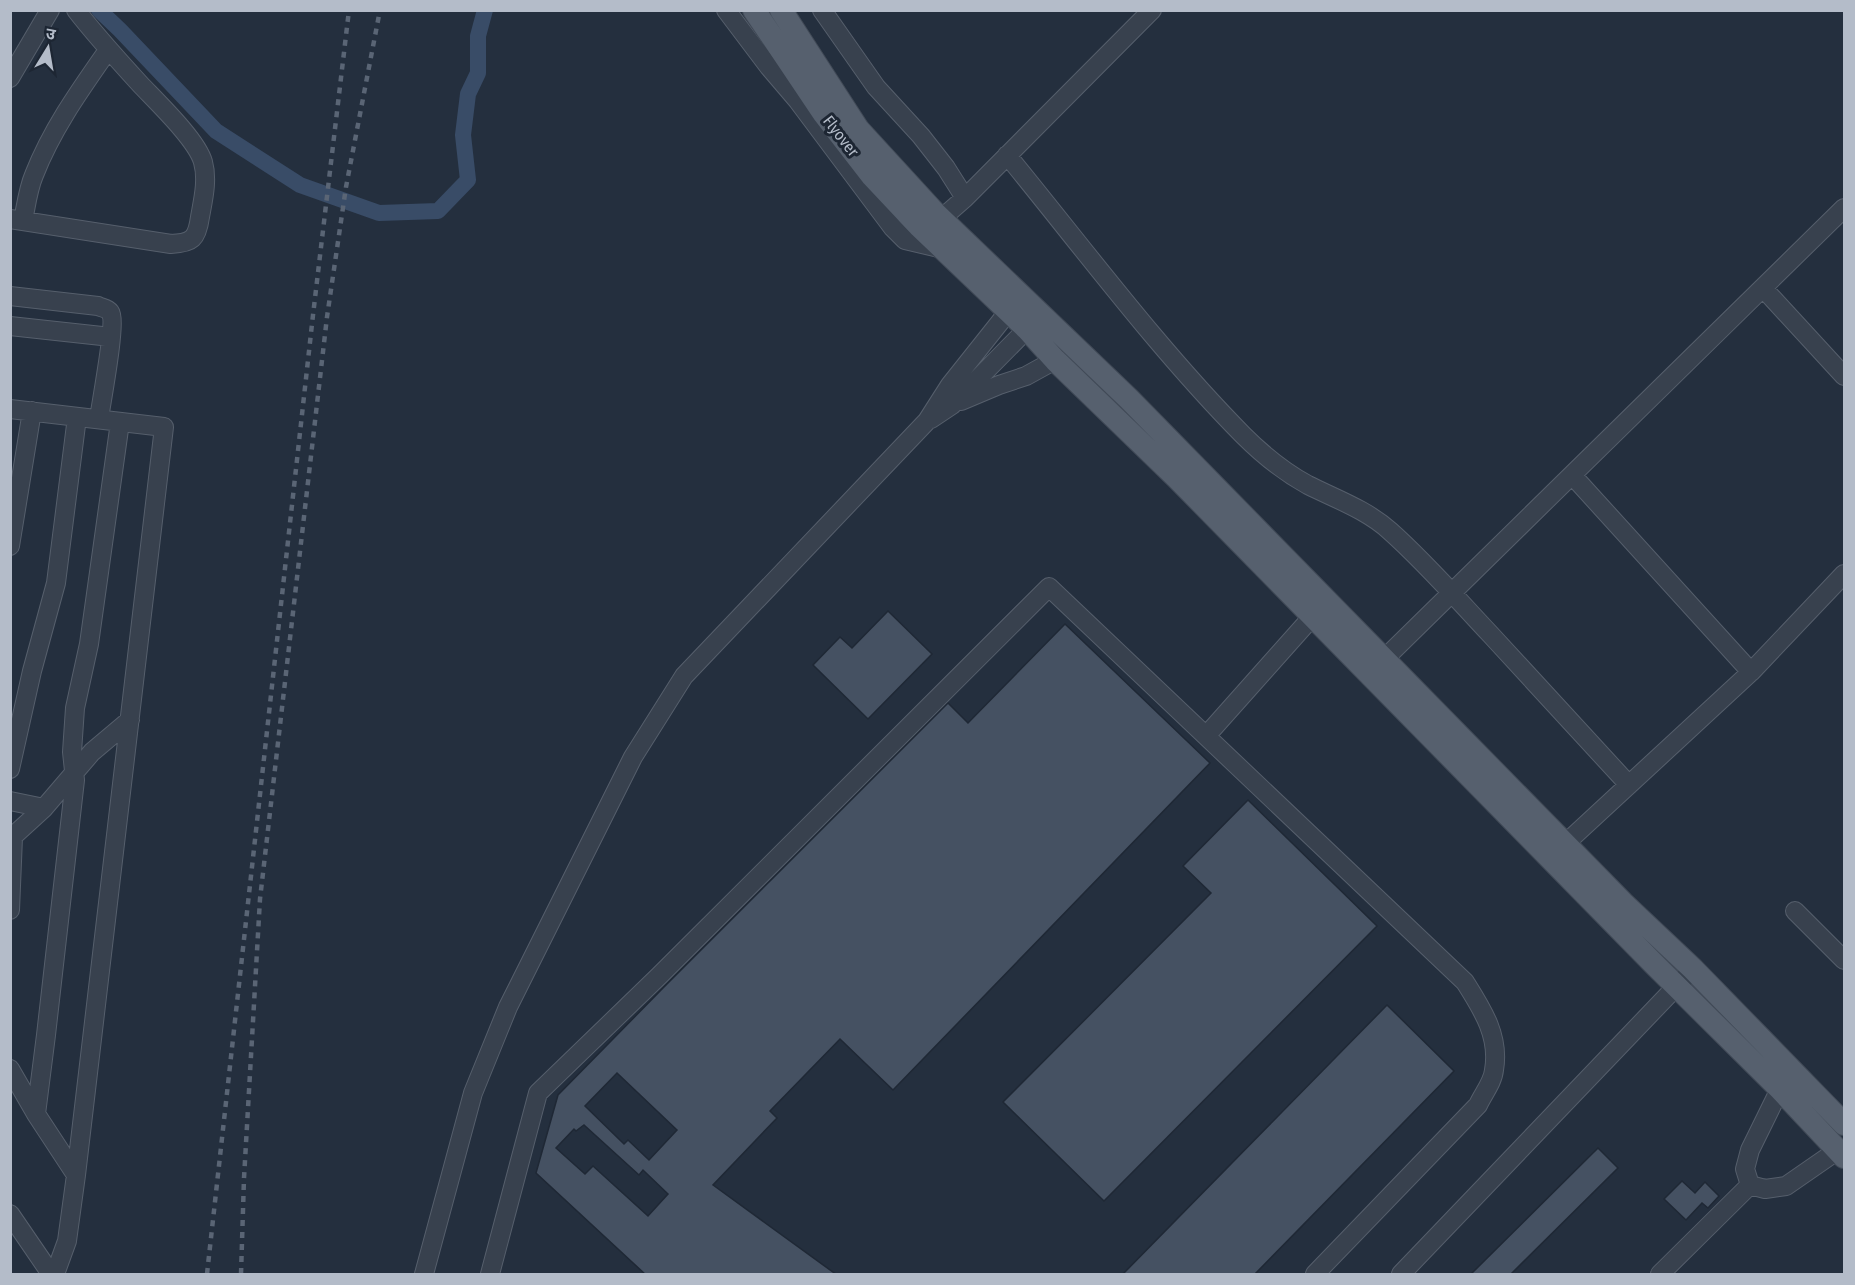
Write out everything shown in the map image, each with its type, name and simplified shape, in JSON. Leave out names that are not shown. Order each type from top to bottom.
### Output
[{"type":"main road","name":"Flyover","points":[[765,13],[824,114],[872,176],[943,249],[1028,329],[1055,360],[1176,477],[1312,617],[1377,666]]},
{"type":"main road","name":"Flyover","points":[[765,13],[858,129],[941,219],[1129,399],[1377,666]]},
{"type":"main road","points":[[1377,666],[1566,843],[1654,964],[1841,1153]]},
{"type":"main road","points":[[1377,666],[1614,908],[1671,949],[1693,969],[1845,1124]]},
{"type":"street","points":[[10,78],[50,10]]},
{"type":"street","points":[[76,10],[108,50],[194,144],[203,163],[204,189],[199,225],[193,239],[186,243],[171,244],[17,220],[33,177],[56,128],[108,50]]},
{"type":"street","points":[[726,10],[798,101],[893,228],[905,240],[943,249]]},
{"type":"street","points":[[822,10],[876,87],[921,136],[946,168],[965,198]]},
{"type":"street","points":[[941,219],[965,198],[1152,10]]},
{"type":"street","points":[[1007,155],[1167,351],[1243,436],[1266,457],[1306,484],[1373,518],[1415,554],[1629,785]]},
{"type":"street","points":[[1377,666],[1845,208]]},
{"type":"street","points":[[1762,288],[1845,376]]},
{"type":"street","points":[[10,296],[98,306],[111,313],[113,319],[111,342],[99,419]]},
{"type":"street","points":[[424,1275],[473,1093],[508,1007],[633,757],[684,675],[927,421],[950,385],[1008,312]]},
{"type":"street","points":[[10,326],[111,342]]},
{"type":"street","points":[[952,405],[1028,329]]},
{"type":"street","points":[[927,421],[952,405],[1026,376],[1055,360]]},
{"type":"street","points":[[10,409],[164,427],[76,1175],[67,1241],[53,1275]]},
{"type":"street","points":[[10,546],[32,411]]},
{"type":"street","points":[[10,769],[32,671],[56,583],[77,417]]},
{"type":"street","points":[[36,1114],[75,771],[72,752],[75,708],[89,644],[120,422]]},
{"type":"street","points":[[1572,475],[1751,672]]},
{"type":"street","points":[[1566,843],[1751,672],[1845,574]]},
{"type":"street","points":[[490,1275],[538,1093],[668,967],[1049,587],[1465,982],[1487,1016],[1495,1050],[1494,1072],[1478,1105],[1315,1275]]},
{"type":"street","points":[[1206,736],[1312,617]]},
{"type":"street","points":[[10,910],[12,838],[44,808],[92,752],[130,720]]},
{"type":"street","points":[[10,801],[44,808]]},
{"type":"street","points":[[1795,911],[1845,960]]},
{"type":"street","points":[[1401,1275],[1693,969]]},
{"type":"street","points":[[10,1069],[76,1175]]},
{"type":"street","points":[[1750,1185],[1745,1169],[1750,1150],[1780,1089]]},
{"type":"street","points":[[1750,1185],[1765,1189],[1786,1186],[1841,1153]]},
{"type":"street","points":[[1660,1275],[1750,1185]]},
{"type":"street","points":[[10,1214],[53,1275]]},
{"type":"building","points":[[888,611],[932,654],[868,719],[813,665],[840,637],[852,648]]},
{"type":"building","points":[[1065,624],[1210,763],[893,1090],[840,1039],[770,1111],[777,1118],[713,1185],[837,1275],[646,1275],[536,1173],[558,1095],[948,703],[968,723]],"holes":[[[617,1073],[677,1130],[649,1160],[628,1140],[624,1144],[585,1106]],[[584,1125],[639,1175],[643,1170],[668,1194],[648,1216],[593,1166],[585,1174],[556,1148],[574,1129],[576,1131]]]},
{"type":"building","points":[[1248,800],[1377,926],[1104,1201],[1003,1102],[1211,893],[1183,866]]},
{"type":"building","points":[[1387,1005],[1454,1071],[1254,1275],[1122,1275]]},
{"type":"building","points":[[1598,1148],[1618,1168],[1510,1275],[1470,1275]]},
{"type":"building","points":[[1682,1181],[1695,1193],[1705,1182],[1719,1196],[1708,1208],[1702,1203],[1686,1220],[1664,1199]]},
{"type":"waterway","points":[[99,10],[216,131],[300,185],[379,213],[438,211],[468,180],[463,135],[468,94],[478,73],[478,36],[485,10]]},
{"type":"railway","points":[[207,1274],[349,10]]},
{"type":"railway","points":[[241,1274],[244,1178],[260,899],[327,317],[346,187],[380,10]]}]
